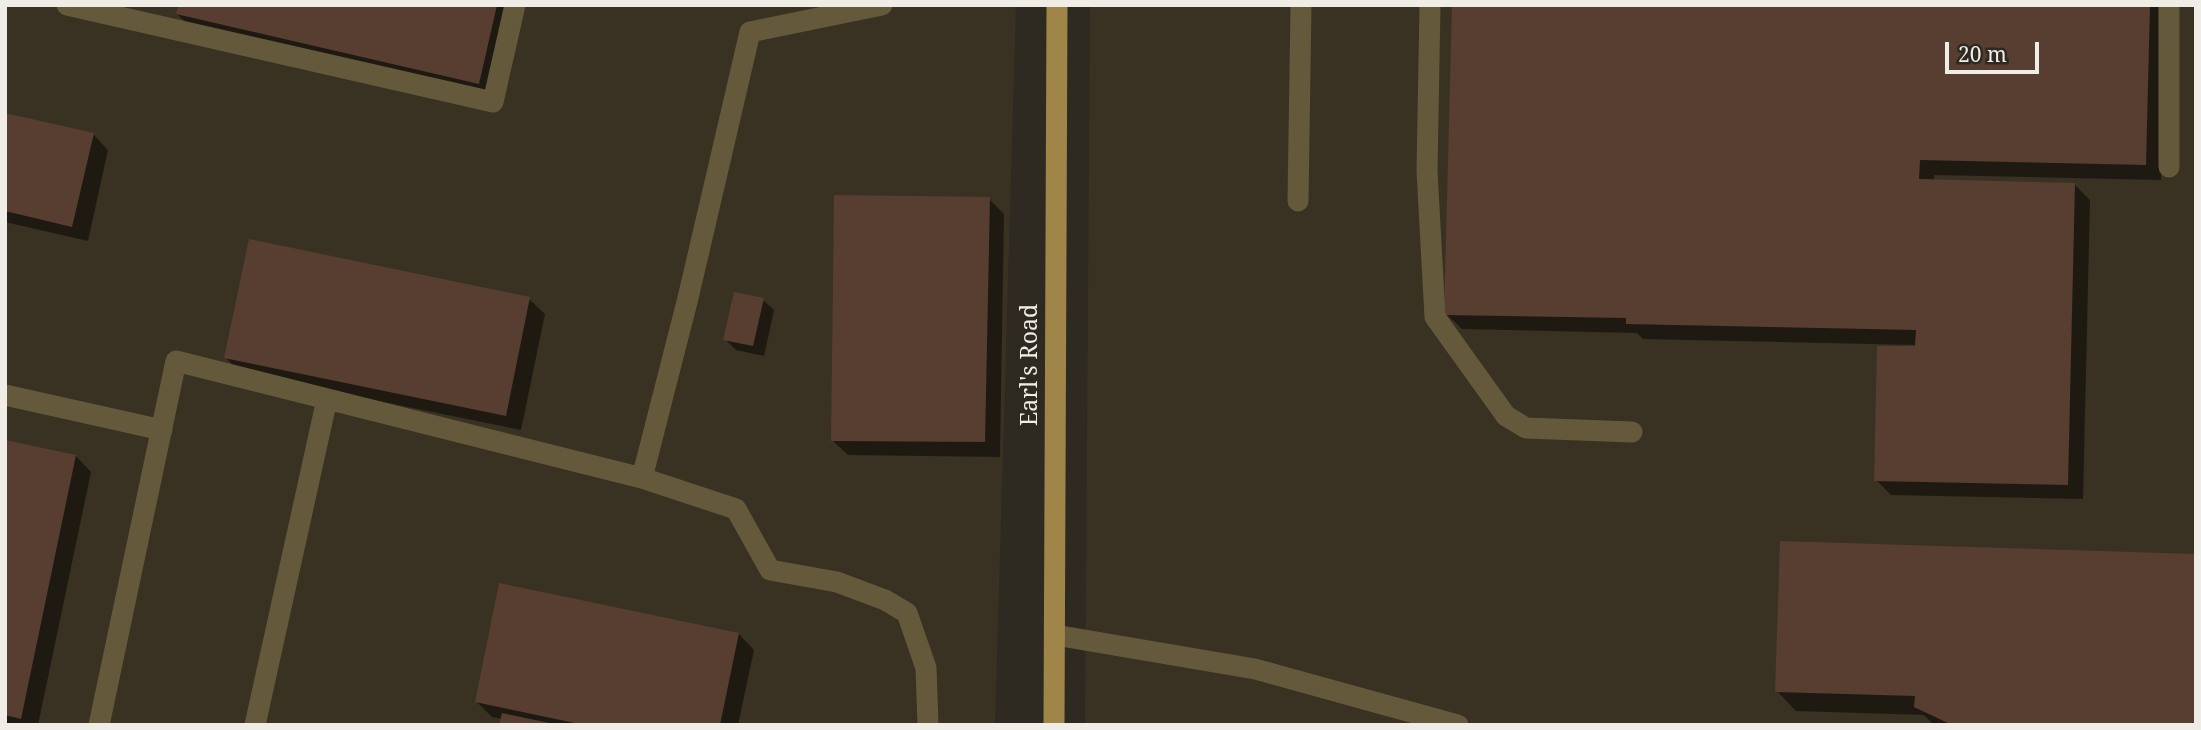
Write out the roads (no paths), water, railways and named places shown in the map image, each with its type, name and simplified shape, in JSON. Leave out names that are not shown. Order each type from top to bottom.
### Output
[{"type":"main road","name":"Earl's Road","points":[[1054,725],[1057,5]]},
{"type":"lane","points":[[80,7],[493,102],[515,5]]},
{"type":"lane","points":[[642,478],[688,298],[750,32],[882,5]]},
{"type":"lane","points":[[1298,201],[1301,5]]},
{"type":"lane","points":[[1430,5],[1427,171],[1436,317],[1506,416],[1526,428],[1632,432]]},
{"type":"lane","points":[[2169,5],[2169,167]]},
{"type":"lane","points":[[99,725],[176,361],[642,478],[736,509],[770,570],[836,582],[885,600],[907,614],[926,668],[928,725]]},
{"type":"lane","points":[[5,395],[162,430]]},
{"type":"lane","points":[[256,725],[327,399]]},
{"type":"lane","points":[[1055,635],[1255,669],[1458,725]]}]
